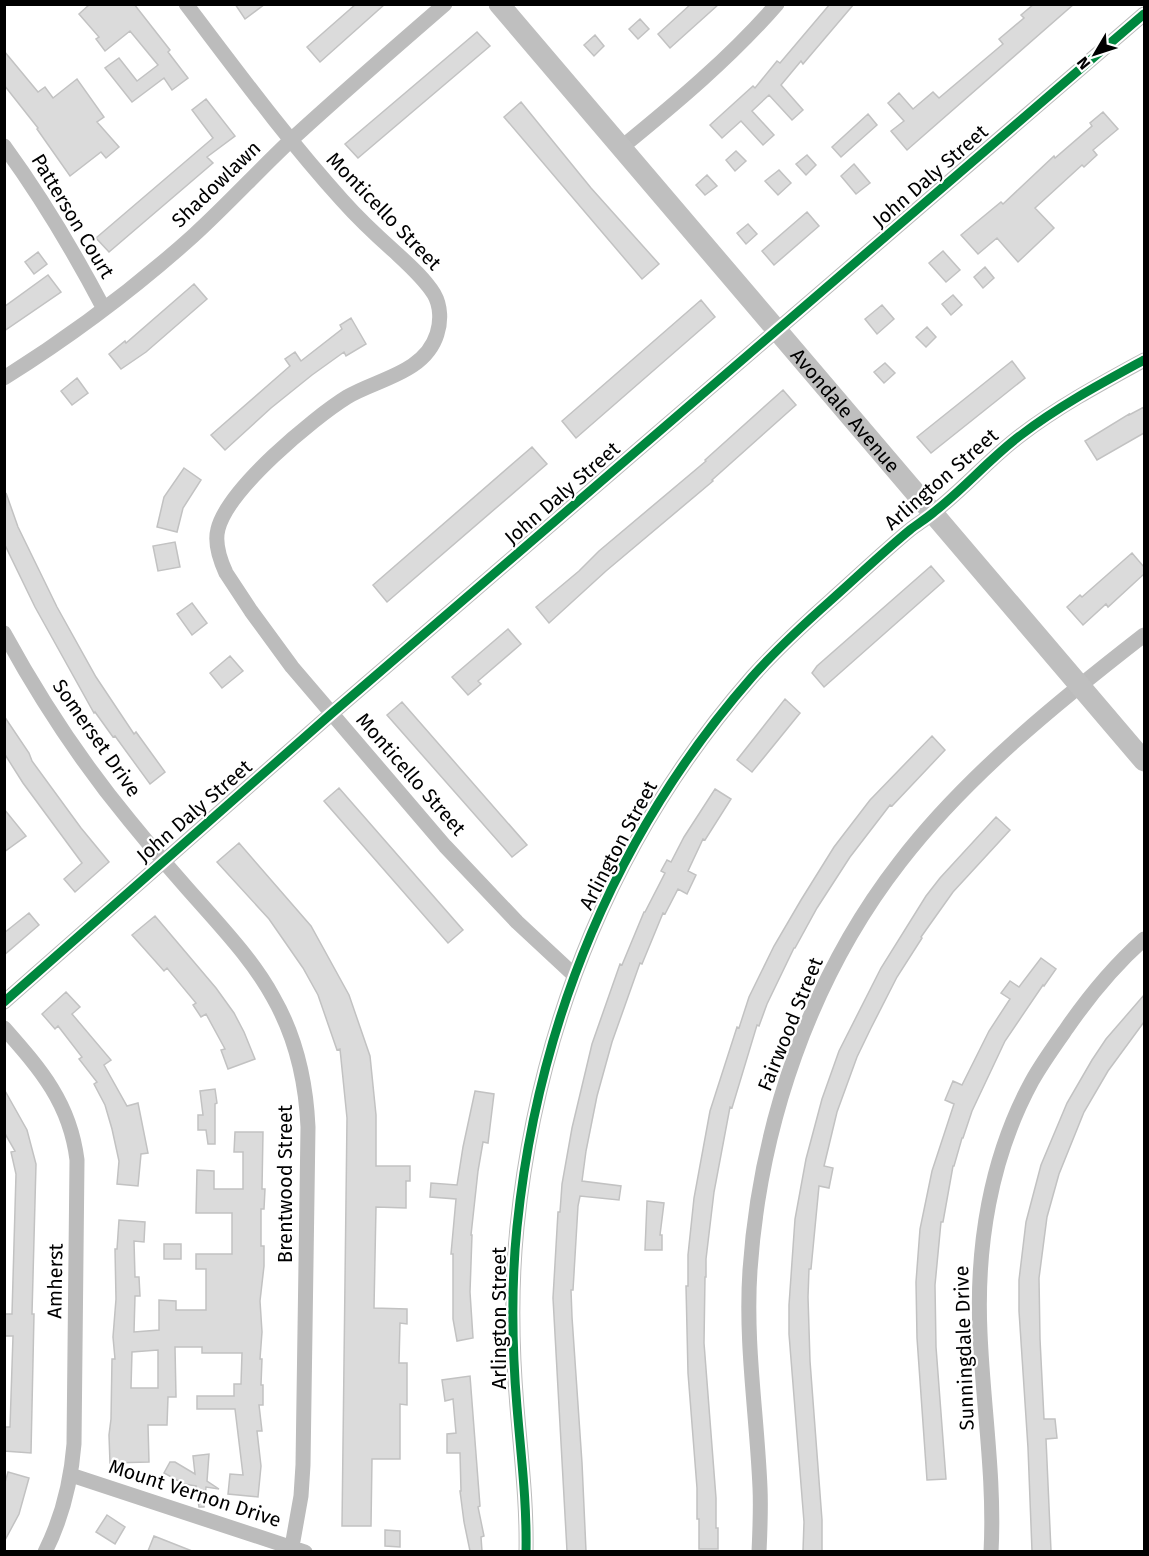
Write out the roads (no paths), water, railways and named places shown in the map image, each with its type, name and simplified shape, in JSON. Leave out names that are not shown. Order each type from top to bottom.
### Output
[{"type":"street","points":[[186,4],[290,141]]},
{"type":"street","name":"Shadowlawn","points":[[4,378],[105,309],[195,234],[290,141],[445,4]]},
{"type":"street","name":"Avondale Avenue","points":[[500,4],[1144,761]]},
{"type":"street","points":[[622,147],[673,105],[734,49],[777,4]]},
{"type":"street","name":"John Daly Street","points":[[4,1002],[331,714],[1144,14]]},
{"type":"street","name":"Monticello Street","points":[[290,141],[345,203],[422,278],[435,296],[440,314],[436,336],[423,358],[347,397],[302,431],[247,484],[226,511],[218,528],[216,536],[218,552],[226,573],[274,644],[331,714],[475,879],[574,975]]},
{"type":"street","name":"Patterson Court","points":[[4,146],[41,197],[105,309]]},
{"type":"street","name":"Arlington Street","points":[[526,1551],[525,1480],[514,1351],[517,1229],[525,1163],[537,1097],[554,1033],[574,975],[600,912],[636,840],[671,783],[717,718],[754,674],[795,633],[1023,433],[1053,412],[1144,360]]},
{"type":"street","name":"Somerset Drive","points":[[4,633],[49,709],[86,764],[163,861]]},
{"type":"street","name":"Fairwood Street","points":[[759,1551],[760,1488],[750,1355],[750,1272],[754,1224],[776,1115],[811,1016],[860,918],[901,861],[939,816],[970,784],[1080,687],[1144,635]]},
{"type":"street","name":"Brentwood Street","points":[[163,861],[242,951],[263,979],[287,1024],[303,1078],[308,1127],[303,1453],[296,1550]]},
{"type":"street","name":"Sunningdale Drive","points":[[991,1551],[990,1482],[980,1333],[982,1257],[990,1192],[1012,1124],[1032,1081],[1083,1005],[1111,971],[1144,939]]},
{"type":"street","name":"Amherst","points":[[4,1028],[51,1084],[64,1108],[74,1138],[77,1172],[74,1444],[71,1475],[57,1524],[45,1551]]},
{"type":"street","name":"Mount Vernon Drive","points":[[71,1475],[296,1550]]}]
